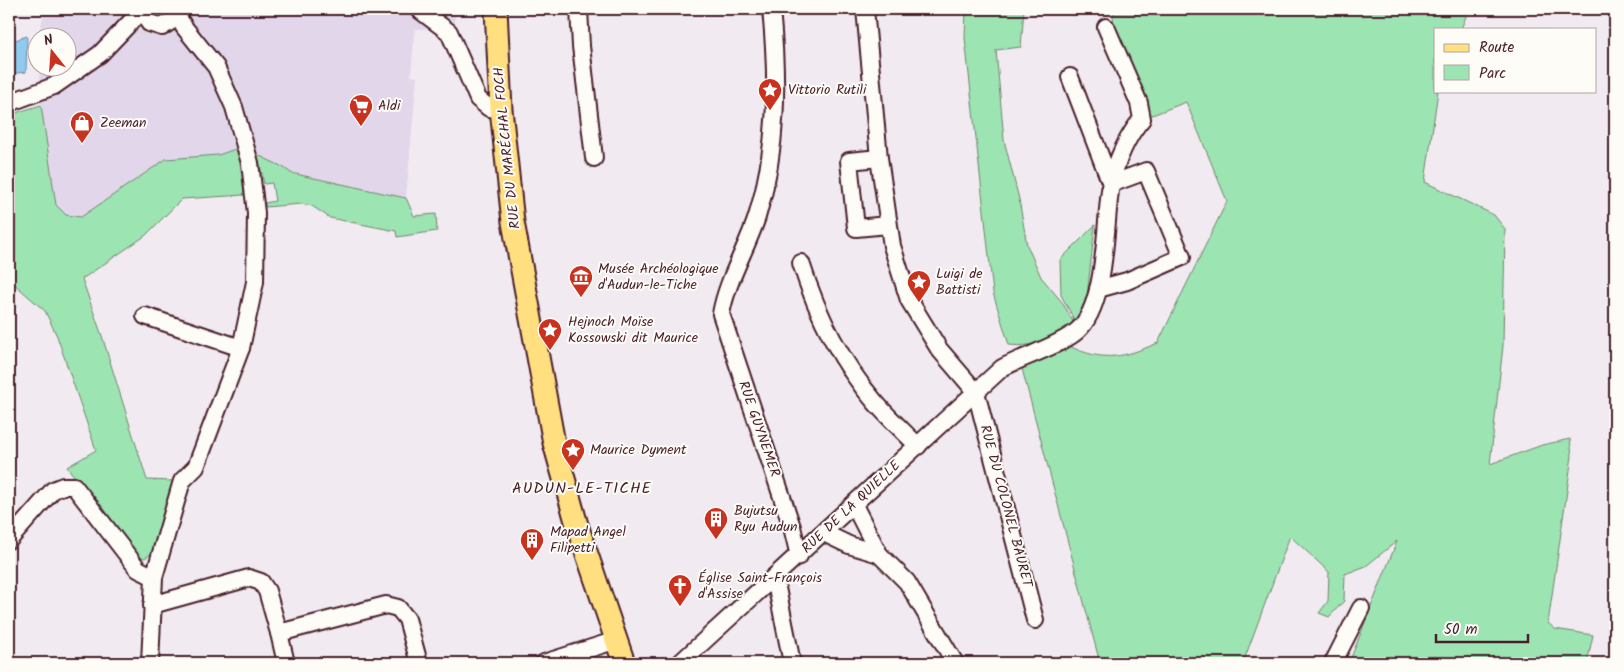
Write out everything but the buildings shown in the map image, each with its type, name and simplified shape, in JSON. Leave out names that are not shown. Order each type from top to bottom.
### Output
[{"type":"main road","name":"RUE DU MARÉCHAL FOCH","points":[[496,9],[501,109],[513,222],[554,442],[577,524],[624,663]]},
{"type":"street","points":[[144,9],[146,20],[204,49]]},
{"type":"street","points":[[14,100],[54,86],[100,54],[144,9]]},
{"type":"street","points":[[421,9],[421,11],[449,32],[478,99],[489,108],[501,109]]},
{"type":"street","points":[[579,9],[581,46],[594,158]]},
{"type":"street","name":"RUE GUYNEMER","points":[[771,9],[776,62],[775,134],[768,178],[756,219],[723,302],[722,314],[792,527],[799,556]]},
{"type":"street","points":[[865,9],[880,158],[892,246],[909,300],[939,349],[976,392]]},
{"type":"street","points":[[111,42],[140,31],[170,24],[175,10]]},
{"type":"street","points":[[150,663],[154,577],[182,481],[196,467],[241,348],[255,282],[256,213],[250,163],[234,107],[216,67],[204,49],[184,27],[175,10]]},
{"type":"street","name":"RUE DE LA QUIELLE","points":[[680,663],[1002,368],[1025,355],[1065,340],[1078,330],[1088,317],[1098,289],[1112,184],[1117,165],[1133,129],[1142,119],[1139,103],[1106,27]]},
{"type":"street","points":[[1070,77],[1112,184],[1146,171],[1182,257],[1127,281],[1098,289]]},
{"type":"street","points":[[880,158],[849,161],[856,228],[888,225]]},
{"type":"street","points":[[802,263],[814,303],[848,366],[875,402],[918,446]]},
{"type":"street","points":[[145,316],[241,348]]},
{"type":"street","name":"RUE DU COLONEL BAURET","points":[[976,392],[1035,620]]},
{"type":"street","points":[[9,540],[54,490],[63,486],[74,486],[138,569],[154,577]]},
{"type":"street","points":[[854,505],[879,554],[907,582],[955,663]]},
{"type":"street","points":[[824,533],[850,545],[879,554]]},
{"type":"street","points":[[152,605],[249,578],[262,582],[267,591],[286,663]]},
{"type":"street","points":[[775,578],[792,663]]},
{"type":"street","points":[[279,633],[386,605],[398,608],[407,619],[419,663]]},
{"type":"street","points":[[1333,663],[1361,608]]},
{"type":"street","points":[[544,663],[616,640]]},
{"type":"shaded area","points":[[45,9],[458,9],[458,12],[455,13],[455,30],[415,29],[411,76],[417,77],[406,198],[291,173],[283,167],[241,147],[218,155],[166,159],[81,217],[66,215],[56,205],[41,105],[40,78],[78,78],[78,28],[40,28]]},
{"type":"green space","points":[[966,9],[1024,9],[1021,47],[996,50],[1004,140],[1019,199],[1027,245],[1041,277],[1062,302],[1075,325],[1052,338],[1035,344],[1009,345],[993,293],[965,38]]},
{"type":"green space","points":[[1113,9],[1469,9],[1461,28],[1434,28],[1434,92],[1438,92],[1425,182],[1494,215],[1505,229],[1503,346],[1490,464],[1542,445],[1570,439],[1572,456],[1548,623],[1555,629],[1593,635],[1587,663],[1349,663],[1397,541],[1366,566],[1345,574],[1344,601],[1329,617],[1319,613],[1328,601],[1329,572],[1290,536],[1243,663],[1100,663],[1021,365],[1069,346],[1093,355],[1114,356],[1135,352],[1158,343],[1227,201],[1186,102],[1142,119],[1114,45]]},
{"type":"green space","points":[[41,105],[56,205],[66,215],[81,217],[166,159],[218,155],[241,147],[283,167],[291,173],[406,198],[414,216],[436,214],[437,231],[397,237],[396,231],[330,218],[312,206],[301,204],[265,207],[265,203],[275,201],[272,183],[264,184],[259,160],[242,164],[244,195],[182,199],[145,236],[82,279],[147,480],[174,481],[152,553],[145,558],[137,557],[67,467],[96,450],[57,336],[45,311],[12,282],[9,284],[9,115]]},
{"type":"green space","points":[[1095,225],[1087,296],[1077,325],[1061,295],[1060,260]]},
{"type":"water","points":[[27,36],[26,72],[9,74],[9,42]]},
{"type":"place","name":"Vittorio Rutili","points":[[770,111]]},
{"type":"place","name":"Aldi","points":[[361,127]]},
{"type":"place","name":"Zeeman","points":[[82,144]]},
{"type":"place","name":"Musée Archéologique d'Audun-le-Tiche","points":[[581,298]]},
{"type":"place","name":"Luigi de Battisti","points":[[919,303]]},
{"type":"place","name":"Hejnoch Moïse Kossowski dit Maurice","points":[[550,351]]},
{"type":"place","name":"Maurice Dyment","points":[[573,471]]},
{"type":"place","name":"Bujutsu Ryu Audun","points":[[716,540]]},
{"type":"place","name":"Mapad Angel Filipetti","points":[[532,561]]},
{"type":"place","name":"Église Saint-François d'Assise","points":[[680,607]]},
{"type":"district","name":"AUDUN-LE-TICHE","points":[[582,488]]}]
